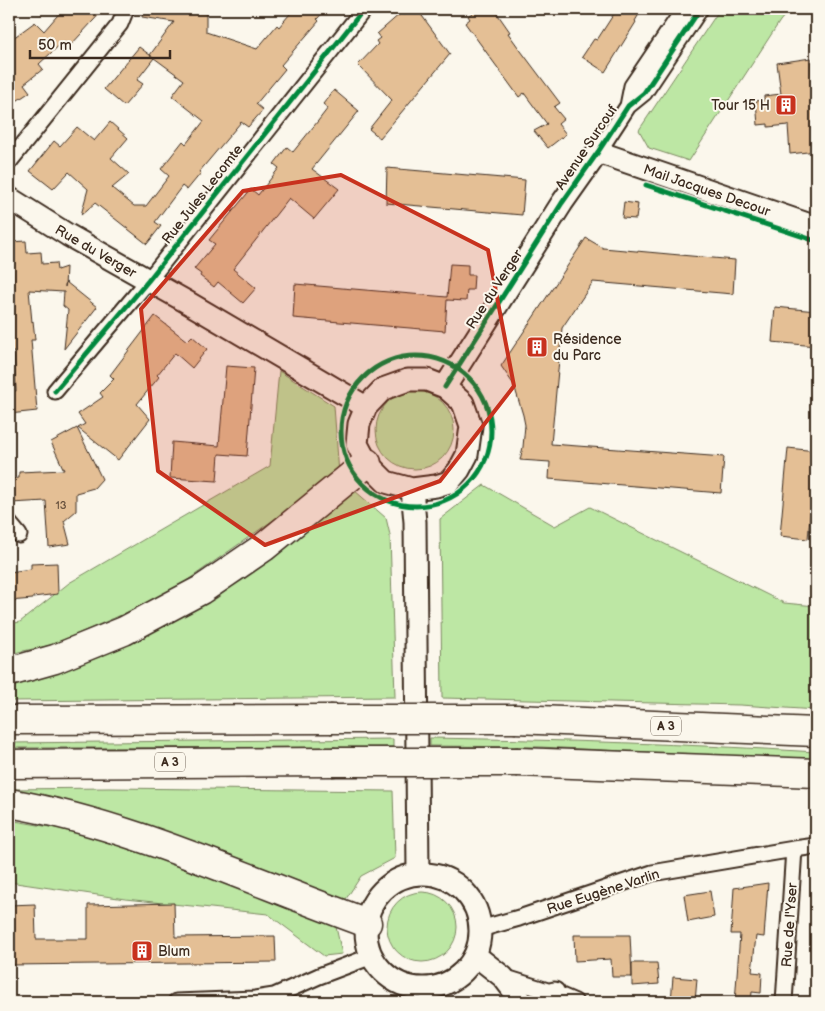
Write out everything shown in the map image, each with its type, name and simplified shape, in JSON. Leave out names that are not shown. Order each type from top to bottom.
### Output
[{"type":"highway","points":[[9,672],[55,659],[124,631],[201,590],[264,547],[367,463]]},
{"type":"highway","name":"A 3","points":[[9,720],[516,719],[816,732]]},
{"type":"highway","name":"A 3","points":[[9,764],[518,762],[816,774]]},
{"type":"highway","points":[[9,803],[48,810],[167,847],[367,923]]},
{"type":"street","points":[[9,162],[120,24],[126,9]]},
{"type":"street","name":"Rue Jules Lecomte","points":[[55,391],[148,281],[364,9]]},
{"type":"street","name":"Avenue Surcouf","points":[[628,106],[632,86],[684,9]]},
{"type":"street","name":"Avenue Surcouf","points":[[562,203],[628,106],[644,93],[700,9]]},
{"type":"street","name":"Mail Jacques Decour","points":[[598,152],[816,227]]},
{"type":"street","name":"Rue du Verger","points":[[9,198],[68,235],[366,407]]},
{"type":"street","name":"Rue du Verger","points":[[445,387],[562,203]]},
{"type":"street","points":[[408,380],[427,380],[445,387],[463,403],[471,426],[466,455],[459,470],[449,482],[436,486],[412,489],[386,482],[367,463],[357,444],[359,424],[366,407],[383,389],[408,380]]},
{"type":"street","points":[[412,489],[415,522],[418,874]]},
{"type":"street","points":[[9,523],[19,535]]},
{"type":"street","name":"Rue Eugène Varlin","points":[[480,929],[652,873],[816,846]]},
{"type":"street","name":"Rue de l'Yser","points":[[784,1002],[794,849]]},
{"type":"street","points":[[418,874],[436,875],[453,882],[467,895],[477,911],[480,929],[475,956],[465,969],[452,980],[437,986],[427,995],[392,978],[380,968],[372,956],[367,940],[367,923],[373,905],[384,890],[400,879],[418,874]]},
{"type":"street","points":[[176,1002],[222,1001],[274,996],[319,976],[372,956]]},
{"type":"street","points":[[475,956],[502,977],[522,1002]]},
{"type":"street","points":[[502,977],[556,998],[576,1002]]},
{"type":"highlighted area","points":[[341,175],[488,250],[514,386],[440,481],[265,545],[158,471],[141,309],[243,191]]},
{"type":"green space","points":[[720,9],[790,9],[780,21],[689,161],[649,148],[639,130]]},
{"type":"green space","points":[[279,371],[334,406],[339,474],[165,596],[52,645],[9,654],[9,624],[20,622],[69,583],[270,466]]},
{"type":"green space","points":[[415,391],[430,394],[443,402],[451,415],[454,430],[451,445],[443,458],[430,466],[415,469],[400,466],[387,458],[379,445],[376,430],[379,415],[387,402],[400,394]]},
{"type":"green space","points":[[484,485],[555,526],[590,507],[784,603],[816,606],[816,710],[740,705],[442,698],[440,519]]},
{"type":"green space","points":[[354,490],[386,518],[390,535],[395,697],[9,701],[9,684],[45,676],[99,657],[217,598]]},
{"type":"green space","points":[[430,738],[768,749],[816,752],[816,760],[540,747],[430,746]]},
{"type":"green space","points":[[393,739],[393,747],[9,748],[9,743]]},
{"type":"green space","points":[[109,788],[393,791],[395,858],[361,876],[344,902],[104,818],[10,789]]},
{"type":"green space","points":[[9,820],[79,832],[188,867],[336,927],[342,954],[324,956],[268,914],[125,899],[9,882]]},
{"type":"green space","points":[[422,892],[435,895],[447,902],[454,914],[457,927],[454,940],[447,952],[435,959],[422,962],[409,959],[397,952],[390,940],[387,927],[390,914],[397,902],[409,895]]},
{"type":"building","points":[[63,9],[104,9],[70,46],[64,41],[39,64],[43,69],[24,84],[30,92],[9,106],[9,41],[35,22],[44,31]]},
{"type":"building","points":[[143,9],[206,9],[206,32],[257,49],[277,25],[279,27],[294,9],[326,9],[317,19],[319,21],[281,65],[285,69],[256,104],[263,110],[248,127],[241,122],[199,172],[201,173],[187,190],[182,186],[155,222],[161,226],[147,244],[95,203],[81,215],[88,189],[69,172],[53,189],[30,171],[54,141],[60,146],[77,127],[94,141],[110,122],[128,138],[111,158],[129,174],[112,188],[134,206],[146,206],[169,176],[161,169],[183,141],[186,144],[204,121],[172,96],[184,80],[150,55],[174,22],[142,17]]},
{"type":"building","points":[[412,9],[417,9],[450,54],[380,138],[369,129],[392,100],[358,65],[378,44],[376,41],[380,38],[377,34],[401,13],[403,15]]},
{"type":"building","points":[[478,9],[494,9],[510,32],[508,33],[560,103],[554,107],[564,119],[558,124],[566,134],[548,148],[534,131],[547,124],[524,93],[519,97],[465,23],[470,19],[468,16]]},
{"type":"building","points":[[617,9],[642,9],[605,72],[582,57],[594,39],[597,40]]},
{"type":"building","points":[[139,47],[154,58],[137,80],[143,84],[124,106],[104,89]]},
{"type":"building","name":"Tour 15 H","points":[[811,58],[816,109],[816,151],[790,154],[788,125],[768,127],[768,124],[758,125],[756,101],[764,100],[764,96],[781,94],[777,63]]},
{"type":"building","points":[[334,90],[359,111],[312,169],[339,189],[314,219],[289,198],[233,269],[256,288],[243,303],[218,282],[214,287],[194,269],[215,244],[209,240],[251,189],[258,195],[279,168],[274,164],[287,147],[293,152],[318,121],[328,108],[323,104]]},
{"type":"building","points":[[387,168],[525,180],[522,215],[386,203]]},
{"type":"building","points":[[624,202],[638,204],[636,219],[622,218]]},
{"type":"building","name":"Résidence du Parc","points":[[586,238],[603,248],[735,260],[733,294],[593,282],[562,328],[551,444],[724,457],[721,493],[549,479],[550,462],[520,460],[525,425],[523,415],[514,385],[501,366]]},
{"type":"building","points":[[26,241],[27,253],[41,252],[42,264],[56,263],[57,270],[66,267],[65,287],[66,282],[97,307],[64,349],[68,310],[63,306],[64,292],[29,290],[35,340],[31,340],[37,411],[9,414],[9,391],[16,391],[14,352],[9,352],[9,313],[12,312],[11,288],[14,288],[11,242]]},
{"type":"building","points":[[450,264],[468,265],[468,275],[474,275],[473,290],[467,290],[466,301],[447,300],[445,331],[293,318],[295,284],[447,297]]},
{"type":"building","points":[[775,307],[816,311],[816,346],[772,342]]},
{"type":"building","points":[[155,316],[187,341],[192,336],[207,349],[192,368],[175,353],[157,375],[159,377],[137,404],[150,419],[118,460],[78,428],[85,424],[78,414],[103,397],[100,393],[114,379],[110,375]]},
{"type":"building","points":[[226,366],[254,368],[247,456],[219,454],[217,481],[170,478],[172,442],[219,446]]},
{"type":"building","points":[[77,428],[102,479],[94,488],[76,493],[76,511],[64,521],[70,544],[49,547],[46,501],[11,503],[9,479],[19,478],[19,472],[64,470],[51,442]]},
{"type":"building","points":[[788,448],[816,451],[808,539],[780,536]]},
{"type":"building","points":[[57,563],[58,594],[9,601],[9,572],[31,569],[31,564]]},
{"type":"building","points":[[768,883],[764,937],[756,936],[752,972],[762,973],[761,993],[752,992],[751,1002],[735,1002],[740,934],[731,934],[734,888]]},
{"type":"building","points":[[710,891],[714,917],[688,922],[684,895]]},
{"type":"building","name":"Blum","points":[[174,903],[175,937],[275,936],[276,962],[9,965],[9,905],[35,904],[36,939],[88,939],[88,905]]},
{"type":"building","points":[[574,935],[630,935],[632,977],[612,977],[611,959],[575,961]]},
{"type":"building","points":[[632,963],[657,963],[659,984],[632,986]]},
{"type":"building","points":[[673,977],[697,979],[695,1002],[671,1002]]},
{"type":"cycle path","points":[[55,391],[148,281],[364,9]]},
{"type":"cycle path","points":[[445,387],[562,203],[628,106],[644,93],[700,9]]},
{"type":"cycle path","points":[[646,185],[816,241]]},
{"type":"cycle path","points":[[416,356],[445,362],[469,378],[485,402],[491,431],[485,460],[469,484],[445,500],[416,506],[387,500],[363,484],[347,460],[341,431],[347,402],[363,378],[387,362],[416,356]]},
{"type":"place","name":"Tour 15 H","points":[[786,105]]},
{"type":"place","name":"Résidence du Parc","points":[[537,347]]},
{"type":"place","name":"Blum","points":[[142,951]]}]
